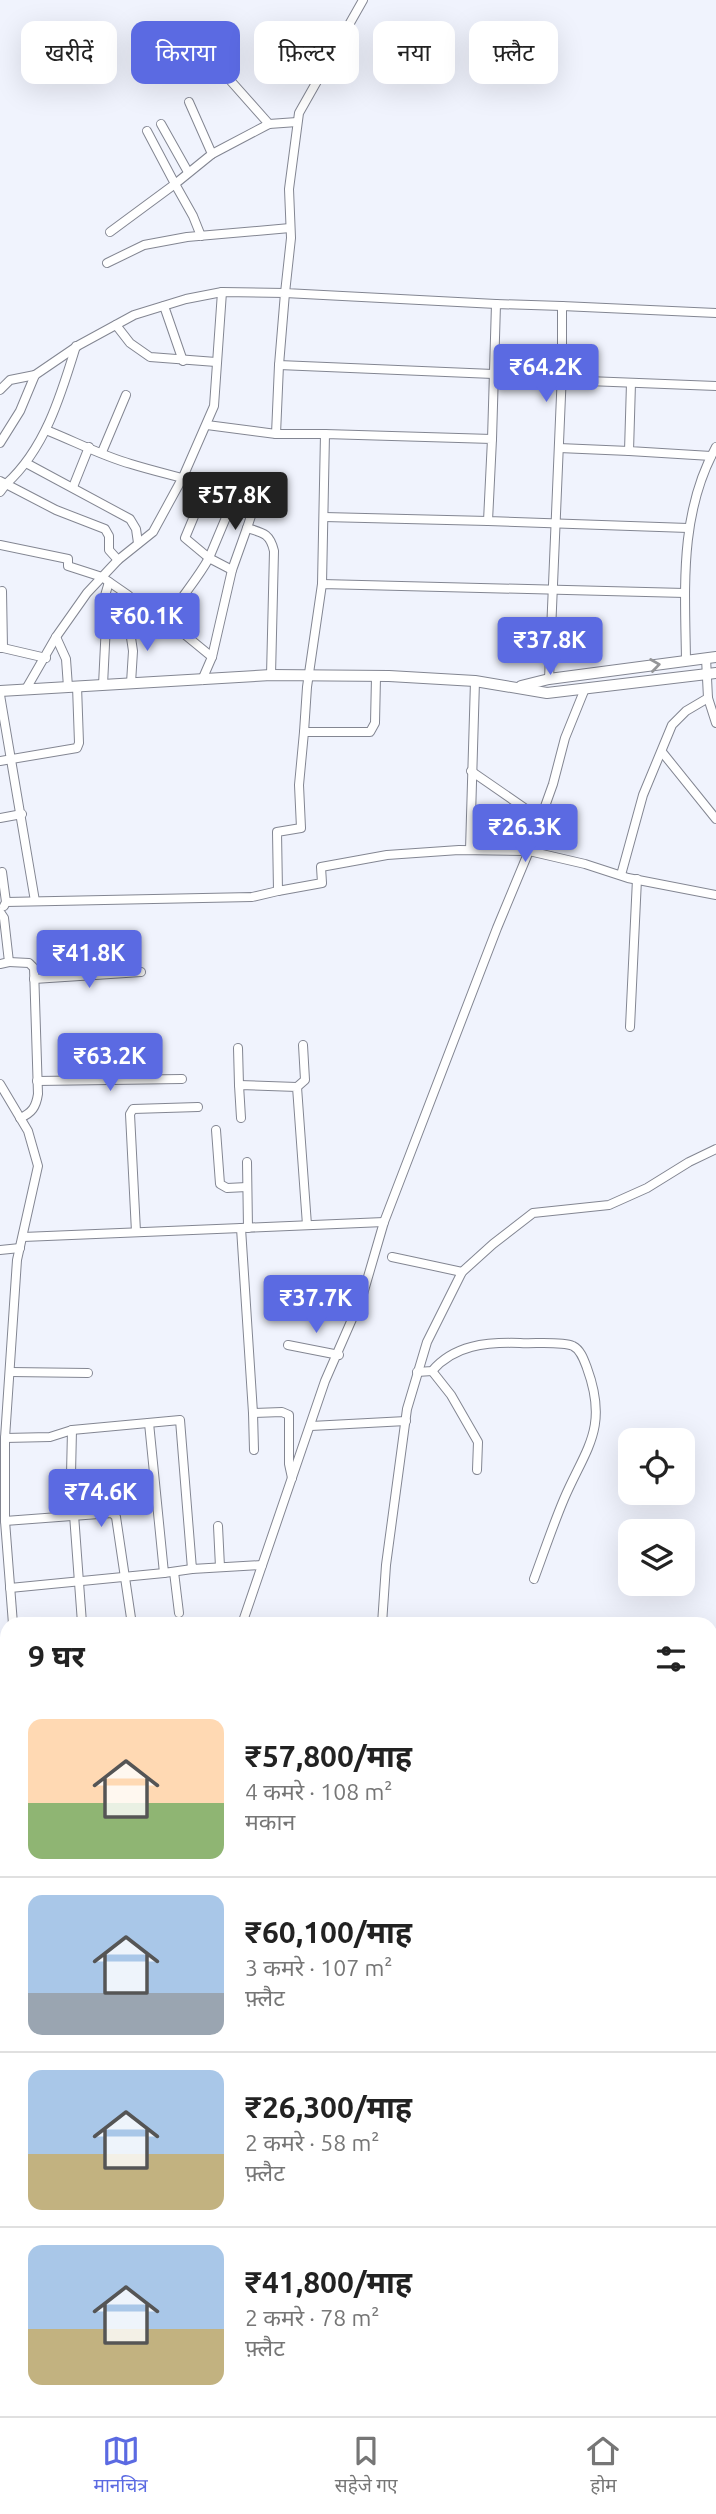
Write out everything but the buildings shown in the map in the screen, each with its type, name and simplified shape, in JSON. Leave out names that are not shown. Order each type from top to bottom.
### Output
[{"type":"street","points":[[276,434],[290,228],[289,189],[297,122],[303,104],[363,0]]},
{"type":"street","points":[[233,84],[269,124]]},
{"type":"street","points":[[188,102],[212,154]]},
{"type":"street","points":[[110,232],[212,154],[269,124],[297,122]]},
{"type":"street","points":[[161,124],[188,172]]},
{"type":"street","points":[[147,131],[201,236]]},
{"type":"street","points":[[107,263],[144,246],[201,236],[290,228]]},
{"type":"street","points":[[26,689],[56,637],[87,593],[106,580],[118,560],[156,527],[183,477],[214,406],[222,292]]},
{"type":"street","points":[[0,390],[10,380],[35,375],[76,346],[134,315],[222,292],[716,313]]},
{"type":"street","points":[[488,521],[496,304]]},
{"type":"street","points":[[164,306],[183,361]]},
{"type":"street","points":[[549,679],[562,380],[562,306]]},
{"type":"street","points":[[116,325],[130,343],[150,357],[216,362]]},
{"type":"street","points":[[0,492],[3,483],[26,463],[46,430],[76,346]]},
{"type":"street","points":[[279,365],[493,373]]},
{"type":"street","points":[[0,443],[20,411],[35,375]]},
{"type":"street","points":[[562,380],[716,386]]},
{"type":"street","points":[[629,452],[631,383]]},
{"type":"street","points":[[102,452],[126,395]]},
{"type":"street","points":[[207,425],[276,434],[492,439]]},
{"type":"street","points":[[46,430],[131,464],[183,477],[249,503],[251,513],[232,570],[212,657],[202,680]]},
{"type":"street","points":[[278,891],[277,832],[301,828],[299,785],[309,675],[322,584],[325,434]]},
{"type":"street","points":[[73,486],[89,447]]},
{"type":"street","points":[[686,661],[685,593],[689,518],[716,447]]},
{"type":"street","points":[[559,448],[711,456]]},
{"type":"street","points":[[26,463],[130,519],[136,529],[138,543]]},
{"type":"street","points":[[3,483],[56,510],[105,529],[109,536],[109,550],[118,560]]},
{"type":"street","points":[[207,485],[185,538],[209,558],[232,570]]},
{"type":"street","points":[[167,620],[209,558],[234,496]]},
{"type":"street","points":[[324,517],[688,528]]},
{"type":"street","points":[[247,528],[262,532],[272,540],[274,551],[271,675]]},
{"type":"street","points":[[0,545],[68,559],[68,566],[106,580],[128,595],[152,618],[167,620],[212,657]]},
{"type":"street","points":[[103,685],[106,580]]},
{"type":"street","points":[[322,584],[685,593]]},
{"type":"street","points":[[2,591],[2,648],[46,658]]},
{"type":"street","points":[[131,683],[133,651],[130,633],[152,618]]},
{"type":"street","points":[[0,761],[77,748],[79,743],[72,686],[66,659],[56,637]]},
{"type":"street","points":[[515,688],[549,679],[711,657],[708,698],[716,723]]},
{"type":"street","points":[[35,901],[0,693],[72,686],[309,675],[475,681],[547,693],[584,691],[710,674]]},
{"type":"street","points":[[304,732],[370,732],[374,723],[376,677]]},
{"type":"street","points":[[470,850],[475,681]]},
{"type":"street","points":[[244,1617],[325,1381],[363,1294],[384,1222],[529,850],[553,785],[565,738],[584,691]]},
{"type":"street","points":[[621,875],[643,795],[672,725],[686,711],[708,698]]},
{"type":"street","points":[[662,752],[716,819]]},
{"type":"street","points":[[471,771],[539,818]]},
{"type":"street","points":[[0,818],[22,814]]},
{"type":"street","points":[[6,902],[252,898],[322,884],[321,867],[387,855],[470,850],[529,850],[637,879],[716,895]]},
{"type":"street","points":[[2,873],[6,902],[0,912],[4,918],[4,963],[32,964],[34,979],[37,1104],[30,1113],[20,1118]]},
{"type":"street","points":[[630,1027],[637,879]]},
{"type":"street","points":[[34,979],[141,972]]},
{"type":"street","points":[[239,1085],[297,1087],[305,1080],[303,1045]]},
{"type":"street","points":[[238,1048],[242,1118]]},
{"type":"street","points":[[37,1081],[182,1079]]},
{"type":"street","points":[[0,1084],[28,1131],[38,1166],[17,1260],[5,1438],[4,1561],[12,1617]]},
{"type":"street","points":[[297,1087],[307,1225]]},
{"type":"street","points":[[136,1232],[130,1114],[134,1108],[198,1107]]},
{"type":"street","points":[[216,1130],[220,1184],[227,1188],[247,1187]]},
{"type":"street","points":[[382,1617],[386,1566],[406,1421],[417,1372],[426,1342],[462,1272],[533,1213],[609,1205],[647,1188],[716,1149]]},
{"type":"street","points":[[247,1162],[244,1228],[254,1450]]},
{"type":"street","points":[[23,1237],[384,1222]]},
{"type":"street","points":[[0,1250],[20,1248]]},
{"type":"street","points":[[392,1257],[462,1272]]},
{"type":"street","points":[[417,1372],[432,1371],[443,1358],[452,1353],[483,1344],[507,1342],[573,1346],[582,1355],[595,1397],[596,1421],[592,1444],[561,1506],[534,1579]]},
{"type":"street","points":[[288,1345],[339,1354]]},
{"type":"street","points":[[432,1371],[452,1395],[478,1442],[477,1470]]},
{"type":"street","points":[[0,1376],[88,1373]]},
{"type":"street","points":[[253,1413],[282,1412],[289,1415],[289,1464],[292,1478]]},
{"type":"street","points":[[5,1438],[50,1437],[72,1430],[180,1420],[192,1569]]},
{"type":"street","points":[[311,1426],[406,1421]]},
{"type":"street","points":[[149,1423],[151,1467],[164,1573]]},
{"type":"street","points":[[72,1430],[71,1474],[82,1617]]},
{"type":"street","points":[[5,1521],[112,1513],[116,1517],[131,1617]]},
{"type":"street","points":[[218,1526],[220,1567]]},
{"type":"street","points":[[10,1588],[192,1569],[262,1565]]},
{"type":"street","points":[[174,1572],[179,1613]]}]
